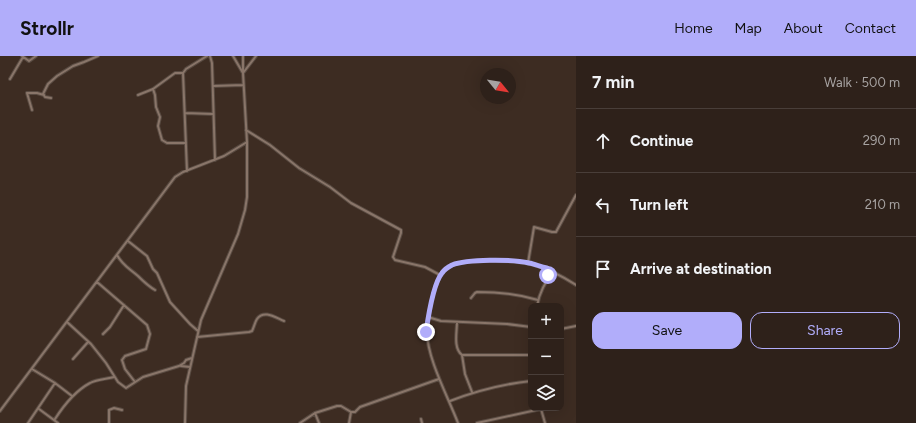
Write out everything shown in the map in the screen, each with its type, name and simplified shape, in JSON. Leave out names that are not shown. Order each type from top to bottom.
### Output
[{"type":"street","points":[[10,79],[22,56],[29,61],[36,56]]},
{"type":"street","points":[[44,95],[48,84],[57,76],[73,66],[98,56]]},
{"type":"street","points":[[187,171],[183,73],[202,57],[206,56]]},
{"type":"street","points":[[210,56],[212,63],[215,160]]},
{"type":"street","points":[[233,56],[243,73]]},
{"type":"street","points":[[185,423],[186,386],[198,331],[208,303],[238,234],[245,210],[247,197],[247,142],[243,85],[243,56]]},
{"type":"street","points":[[243,73],[256,56]]},
{"type":"street","points":[[138,95],[153,89],[175,73],[183,73]]},
{"type":"street","points":[[213,86],[243,85]]},
{"type":"street","points":[[153,89],[156,108],[160,118],[158,126],[162,140],[167,143],[186,143]]},
{"type":"street","points":[[32,110],[27,93],[37,93],[44,95],[45,97],[52,98]]},
{"type":"street","points":[[185,114],[214,114]]},
{"type":"street","points":[[246,130],[270,145],[299,168],[330,187],[351,203],[401,230],[393,257],[395,260],[425,267],[440,275]]},
{"type":"street","points":[[0,411],[175,177],[230,153],[247,142]]},
{"type":"street","points":[[528,263],[534,227],[556,232],[576,194]]},
{"type":"street","points":[[128,241],[147,256],[153,268],[158,273],[170,302],[198,331]]},
{"type":"street","points":[[117,256],[122,264],[155,290]]},
{"type":"street","points":[[458,423],[450,401],[439,379],[426,332],[435,286],[440,275],[450,266],[460,263],[501,261],[528,263],[547,268],[576,284]]},
{"type":"street","points":[[547,268],[548,279]]},
{"type":"street","points":[[537,303],[548,279],[555,273]]},
{"type":"street","points":[[97,282],[147,326],[150,334],[146,349],[125,356],[122,360],[125,369],[135,382]]},
{"type":"street","points":[[471,298],[477,292],[494,292],[524,296],[538,300]]},
{"type":"street","points":[[104,334],[124,305]]},
{"type":"street","points":[[197,337],[249,332],[252,331],[257,319],[263,315],[271,315],[284,321]]},
{"type":"street","points":[[428,317],[441,321],[507,324],[528,328]]},
{"type":"street","points":[[67,322],[88,342],[106,363],[114,377],[126,388],[143,377],[179,366],[186,360],[192,358]]},
{"type":"street","points":[[457,322],[457,348],[462,355],[465,374],[472,393]]},
{"type":"street","points":[[564,328],[576,326]]},
{"type":"street","points":[[72,360],[88,342]]},
{"type":"street","points":[[462,355],[528,355]]},
{"type":"street","points":[[179,366],[190,367]]},
{"type":"street","points":[[32,368],[56,383],[72,396]]},
{"type":"street","points":[[55,419],[72,396],[90,383],[114,377]]},
{"type":"street","points":[[300,423],[315,413],[338,406],[351,412],[356,411],[360,407],[439,379]]},
{"type":"street","points":[[450,401],[472,393],[516,382],[528,381]]},
{"type":"street","points":[[28,423],[56,383]]},
{"type":"street","points":[[39,408],[55,419],[58,423]]},
{"type":"street","points":[[109,423],[109,410],[114,408],[122,410]]},
{"type":"street","points":[[477,423],[528,411]]},
{"type":"street","points":[[542,411],[545,423]]},
{"type":"street","points":[[350,423],[351,412]]},
{"type":"street","points":[[315,413],[320,423]]},
{"type":"route","points":[[426,332],[435,286],[443,271],[450,266],[472,262],[501,261],[528,263],[547,268],[548,275]]}]
